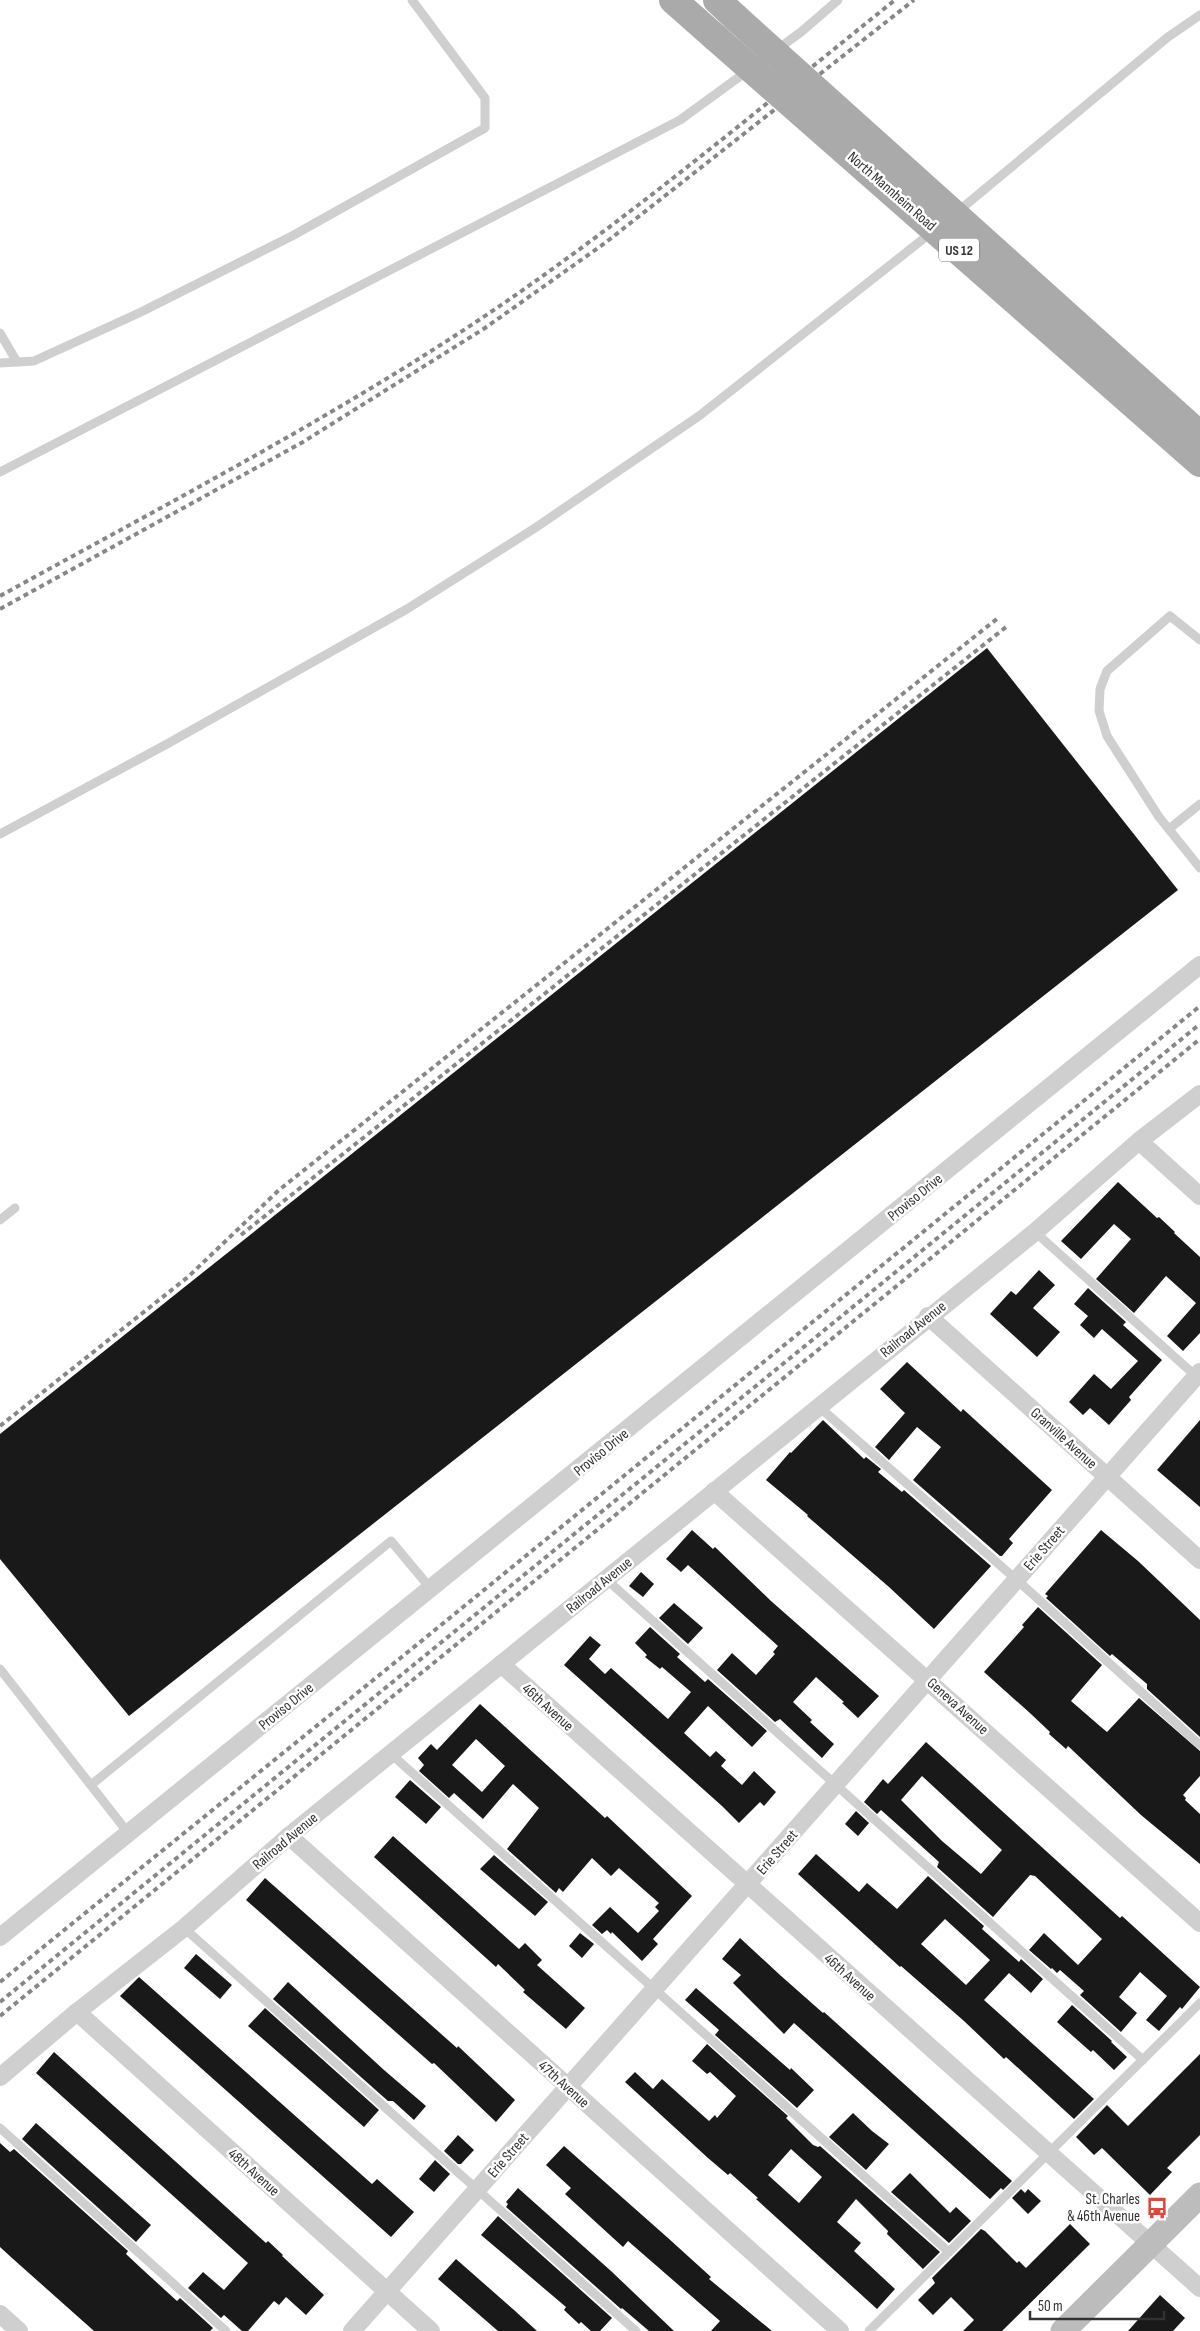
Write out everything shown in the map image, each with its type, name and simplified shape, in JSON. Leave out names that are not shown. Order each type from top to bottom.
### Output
[{"type":"main road","name":"North Mannheim Road","points":[[672,0],[1200,463]]},
{"type":"main road","name":"North Mannheim Road","points":[[726,9],[1200,435]]},
{"type":"main road","points":[[1063,2331],[1200,2195]]},
{"type":"street","name":"Proviso Drive","points":[[0,1937],[1200,965]]},
{"type":"street","name":"Railroad Avenue","points":[[0,2077],[77,2012],[184,1928],[289,1836],[818,1405],[1035,1232],[1139,1141],[1200,1094]]},
{"type":"street","points":[[1139,1141],[1200,1196]]},
{"type":"street","name":"Granville Avenue","points":[[928,1316],[1200,1560]]},
{"type":"street","name":"Erie Street","points":[[352,2331],[748,1886],[1108,1476],[1199,1376]]},
{"type":"street","name":"Geneva Avenue","points":[[714,1491],[1200,1923]]},
{"type":"street","name":"46th Avenue","points":[[501,1664],[1200,2288]]},
{"type":"street","name":"47th Avenue","points":[[289,1836],[840,2331]]},
{"type":"street","name":"48th Avenue","points":[[77,2012],[431,2331]]},
{"type":"street","points":[[0,2314],[19,2331]]},
{"type":"lane","points":[[0,363],[34,361],[141,312],[292,236],[486,128],[485,98],[412,0]]},
{"type":"lane","points":[[0,472],[680,120],[801,32],[838,0]]},
{"type":"lane","points":[[0,834],[167,744],[407,609],[535,528],[691,422],[904,254],[1168,37],[1200,14]]},
{"type":"lane","points":[[0,333],[17,362]]},
{"type":"lane","points":[[1200,640],[1170,616],[1107,671],[1100,689],[1099,711],[1107,736],[1169,829],[1200,868]]},
{"type":"lane","points":[[1169,829],[1200,804]]},
{"type":"lane","points":[[0,1220],[15,1208]]},
{"type":"lane","points":[[1035,1232],[1199,1376]]},
{"type":"lane","points":[[818,1405],[1017,1580],[1200,1745]]},
{"type":"lane","points":[[92,1785],[392,1542],[431,1589]]},
{"type":"lane","points":[[606,1579],[1143,2060]]},
{"type":"lane","points":[[0,1669],[129,1834]]},
{"type":"lane","points":[[391,1754],[949,2252]]},
{"type":"lane","points":[[184,1928],[636,2331]]},
{"type":"lane","points":[[870,2331],[1200,2003]]},
{"type":"lane","points":[[0,2128],[226,2331]]},
{"type":"building","points":[[987,648],[1178,890],[129,1716],[0,1559],[0,1434]]},
{"type":"building","points":[[1118,1182],[1157,1218],[1159,1217],[1200,1257],[1200,1333],[1183,1351],[1167,1336],[1196,1303],[1166,1276],[1134,1313],[1096,1279],[1131,1239],[1114,1224],[1081,1259],[1061,1241]]},
{"type":"building","points":[[1039,1270],[1055,1285],[1033,1308],[1060,1332],[1037,1357],[990,1314],[1011,1291],[1016,1295]]},
{"type":"building","points":[[1088,1288],[1126,1322],[1123,1325],[1162,1360],[1129,1397],[1131,1400],[1109,1425],[1090,1408],[1083,1415],[1069,1402],[1094,1374],[1111,1389],[1138,1361],[1102,1329],[1094,1338],[1080,1325],[1088,1316],[1074,1304]]},
{"type":"building","points":[[907,1362],[961,1412],[963,1409],[1052,1490],[1009,1539],[1013,1543],[1002,1556],[913,1480],[941,1447],[917,1427],[889,1460],[875,1447],[905,1413],[880,1389]]},
{"type":"building","points":[[823,1420],[864,1459],[866,1457],[881,1469],[878,1472],[902,1492],[904,1490],[991,1566],[934,1629],[808,1515],[766,1480],[790,1452]]},
{"type":"building","points":[[1200,1420],[1200,1507],[1157,1470]]},
{"type":"building","points":[[692,1530],[713,1549],[715,1547],[771,1601],[879,1696],[858,1718],[842,1703],[844,1702],[816,1677],[793,1702],[812,1720],[810,1722],[834,1744],[822,1758],[780,1719],[775,1722],[717,1670],[732,1653],[756,1675],[775,1654],[773,1652],[778,1646],[688,1565],[681,1572],[666,1559]]},
{"type":"building","points":[[1101,1530],[1138,1561],[1200,1620],[1200,1737],[1147,1689],[1147,1684],[1112,1654],[1110,1656],[1046,1598],[1048,1596],[1045,1594]]},
{"type":"building","points":[[641,1572],[654,1584],[643,1597],[629,1586]]},
{"type":"building","points":[[674,1603],[703,1628],[688,1644],[659,1618]]},
{"type":"building","points":[[1038,1607],[1102,1665],[1071,1701],[1107,1732],[1139,1698],[1200,1751],[1200,1776],[1183,1795],[1186,1798],[1185,1800],[1200,1814],[1200,1864],[1141,1815],[1068,1746],[1066,1749],[1049,1734],[1050,1732],[984,1672],[1024,1627],[1022,1625]]},
{"type":"building","points":[[650,1627],[680,1654],[677,1657],[705,1682],[708,1679],[767,1731],[752,1747],[708,1706],[684,1733],[710,1757],[716,1751],[726,1760],[721,1766],[742,1785],[754,1771],[776,1792],[764,1806],[760,1802],[739,1823],[564,1665],[590,1636],[601,1645],[589,1659],[605,1674],[611,1668],[668,1719],[691,1692],[662,1667],[660,1669],[645,1657],[647,1655],[635,1643]]},
{"type":"building","points":[[480,1704],[605,1818],[607,1816],[692,1896],[653,1939],[658,1944],[642,1961],[612,1932],[611,1934],[607,1930],[602,1934],[592,1925],[610,1907],[638,1933],[659,1911],[655,1907],[659,1903],[619,1868],[611,1876],[592,1858],[563,1892],[559,1888],[556,1893],[507,1849],[539,1808],[513,1784],[483,1819],[454,1793],[449,1798],[419,1771],[424,1765],[418,1758],[431,1744],[437,1750]],"holes":[[[476,1739],[505,1766],[482,1792],[452,1765]]]},
{"type":"building","points":[[926,1742],[1120,1918],[1122,1916],[1200,1987],[1182,2009],[1180,2007],[1159,2031],[1146,2020],[1167,1996],[1140,1972],[1119,1997],[1137,2013],[1121,2032],[1080,1995],[1084,1991],[1060,1970],[1057,1973],[1029,1950],[1044,1933],[1078,1965],[1102,1939],[1035,1876],[1030,1875],[993,1917],[937,1867],[939,1862],[908,1834],[881,1810],[877,1814],[864,1802],[883,1779],[888,1784]],"holes":[[[922,1776],[1002,1850],[981,1874],[942,1841],[901,1800]]]},
{"type":"building","points":[[410,1780],[441,1807],[426,1824],[395,1797]]},
{"type":"building","points":[[856,1811],[869,1823],[858,1836],[845,1824]]},
{"type":"building","points":[[393,1836],[519,1949],[525,1943],[542,1960],[537,1965],[585,2008],[566,2029],[523,1992],[525,1990],[498,1964],[496,1967],[374,1857]]},
{"type":"building","points":[[816,1854],[859,1892],[867,1883],[897,1909],[928,1876],[984,1926],[982,1929],[1019,1962],[1021,1959],[1043,1979],[1031,1993],[1009,1973],[984,2000],[1094,2099],[1074,2119],[1006,2057],[1004,2059],[964,2021],[900,1967],[798,1874]],"holes":[[[945,1919],[990,1960],[966,1985],[921,1944]]]},
{"type":"building","points":[[494,1855],[548,1902],[535,1916],[480,1869]]},
{"type":"building","points":[[265,1878],[457,2048],[458,2046],[515,2100],[496,2122],[434,2063],[432,2064],[246,1900]]},
{"type":"building","points":[[580,1933],[594,1944],[582,1958],[569,1946]]},
{"type":"building","points":[[740,1938],[1012,2181],[1003,2190],[1001,2188],[990,2199],[794,2023],[784,2034],[733,1983],[741,1975],[722,1959]]},
{"type":"building","points":[[196,1954],[232,1985],[220,1999],[184,1968]]},
{"type":"building","points":[[139,1977],[372,2184],[377,2179],[414,2212],[391,2237],[120,1996]]},
{"type":"building","points":[[288,1982],[426,2106],[414,2120],[393,2101],[388,2101],[273,1999]]},
{"type":"building","points":[[696,1988],[790,2070],[791,2068],[814,2090],[797,2108],[715,2035],[719,2030],[685,2000]]},
{"type":"building","points":[[1072,2005],[1127,2057],[1114,2070],[1093,2050],[1091,2052],[1057,2022]]},
{"type":"building","points":[[265,2008],[379,2110],[364,2127],[248,2026]]},
{"type":"building","points":[[707,2044],[788,2116],[786,2118],[813,2145],[820,2146],[940,2252],[923,2269],[887,2234],[888,2231],[856,2199],[837,2222],[861,2243],[854,2251],[895,2289],[877,2309],[756,2199],[758,2198],[730,2173],[728,2175],[708,2158],[625,2082],[635,2072],[653,2089],[662,2079],[709,2121],[715,2115],[717,2118],[736,2096],[710,2072],[707,2074],[692,2061]],"holes":[[[791,2149],[822,2177],[799,2203],[768,2175]]]},
{"type":"building","points":[[54,2052],[266,2243],[268,2241],[324,2295],[306,2315],[286,2297],[279,2305],[274,2301],[248,2331],[242,2331],[224,2315],[221,2318],[188,2288],[203,2272],[224,2290],[248,2263],[36,2073]]},
{"type":"building","points":[[1200,2054],[1200,2135],[1167,2168],[1172,2172],[1150,2195],[1102,2148],[1094,2155],[1076,2137],[1107,2105],[1128,2126]]},
{"type":"building","points":[[853,2113],[889,2144],[866,2170],[829,2137]]},
{"type":"building","points":[[36,2123],[151,2225],[136,2242],[22,2139]]},
{"type":"building","points":[[458,2135],[474,2150],[461,2164],[458,2164],[444,2151]]},
{"type":"building","points":[[0,2143],[10,2152],[14,2149],[128,2251],[126,2254],[177,2301],[180,2298],[213,2328],[210,2331],[94,2331],[0,2247]]},
{"type":"building","points":[[564,2146],[711,2277],[709,2279],[772,2331],[711,2331],[720,2321],[628,2241],[623,2247],[565,2194],[571,2188],[546,2165]]},
{"type":"building","points":[[435,2160],[450,2174],[434,2192],[419,2179]]},
{"type":"building","points":[[910,2173],[950,2213],[956,2207],[971,2221],[949,2243],[891,2192]]},
{"type":"building","points":[[518,2188],[611,2271],[674,2331],[649,2331],[621,2309],[506,2207],[508,2204],[506,2202]]},
{"type":"building","points":[[1021,2189],[1025,2193],[1028,2189],[1041,2201],[1028,2214],[1012,2198]]},
{"type":"building","points":[[498,2216],[612,2318],[600,2331],[591,2331],[581,2322],[579,2324],[564,2310],[566,2307],[481,2235]]},
{"type":"building","points":[[1070,2224],[1090,2244],[1002,2331],[963,2331],[974,2320],[951,2297],[933,2315],[918,2300],[935,2283],[932,2278],[981,2229],[1017,2263],[1019,2261],[1026,2268]]},
{"type":"building","points":[[456,2259],[537,2331],[498,2331],[438,2279]]},
{"type":"building","points":[[1160,2295],[1185,2318],[1173,2331],[1128,2331]]},
{"type":"railway","points":[[0,596],[302,429],[362,394],[479,320],[533,283],[638,205],[742,124],[895,0]]},
{"type":"railway","points":[[0,609],[303,442],[485,328],[605,243],[914,0]]},
{"type":"railway","points":[[0,1426],[188,1277],[279,1190],[998,618]]},
{"type":"railway","points":[[241,1235],[1006,627]]},
{"type":"railway","points":[[0,1982],[1200,1006]]},
{"type":"railway","points":[[0,2002],[1200,1024]]},
{"type":"railway","points":[[0,2016],[1200,1039]]},
{"type":"place","name":"St. Charles & 46th Avenue","points":[[1157,2208]]}]
